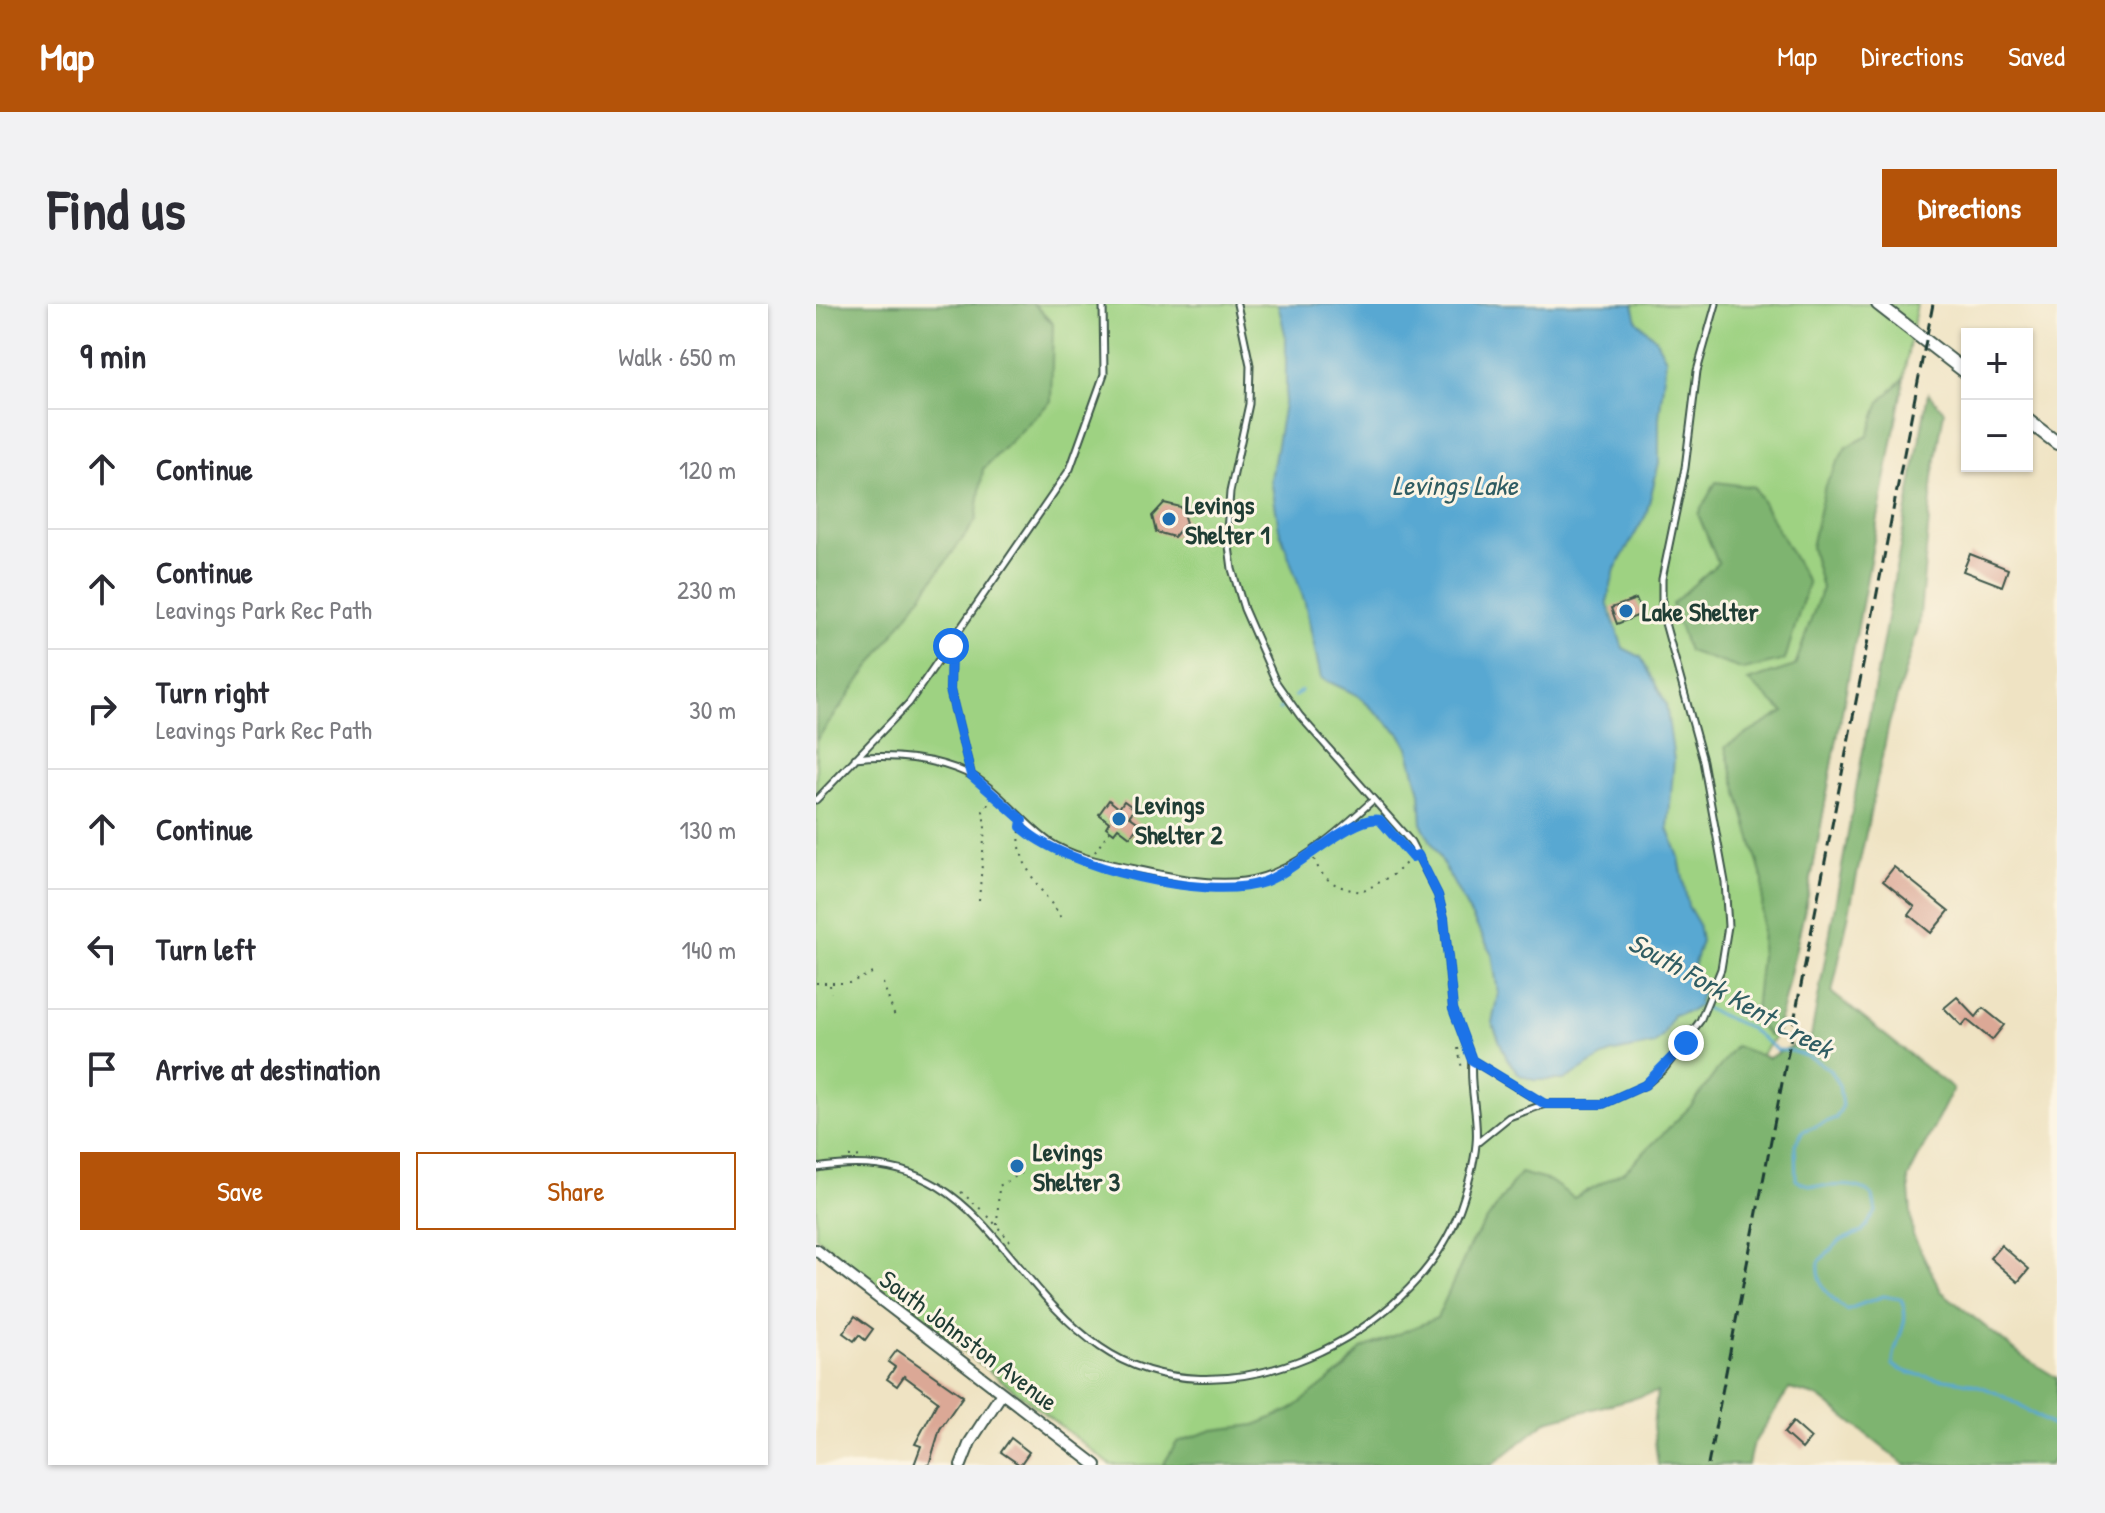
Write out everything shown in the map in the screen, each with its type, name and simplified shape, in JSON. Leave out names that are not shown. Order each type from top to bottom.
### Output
[{"type":"street","points":[[1878,304],[1961,368]]},
{"type":"street","points":[[2033,425],[2057,443]]},
{"type":"street","name":"South Johnston Avenue","points":[[816,1250],[1096,1465]]},
{"type":"street","points":[[961,1465],[970,1442],[1002,1393]]},
{"type":"lane","points":[[816,800],[909,703],[1070,469],[1104,374],[1103,304]]},
{"type":"lane","points":[[816,1168],[840,1163],[897,1167],[942,1189],[990,1231],[1060,1314],[1100,1347],[1128,1363],[1159,1374],[1197,1379],[1235,1376],[1278,1367],[1349,1339],[1397,1300],[1446,1239],[1459,1211],[1477,1143],[1470,1081],[1472,1060],[1453,1009],[1444,918],[1438,895],[1418,855],[1392,819],[1372,801],[1276,682],[1244,609],[1229,547],[1230,492],[1249,404],[1250,365],[1237,304]]},
{"type":"lane","points":[[1477,1143],[1509,1117],[1545,1104],[1603,1104],[1625,1096],[1664,1069],[1700,1021],[1714,991],[1728,926],[1725,882],[1703,761],[1662,612],[1662,579],[1685,468],[1697,371],[1716,304]]},
{"type":"lane","points":[[951,646],[950,690],[971,775]]},
{"type":"lane","points":[[855,758],[879,756],[925,760],[971,775],[992,797],[1051,842],[1090,859],[1195,881],[1245,881],[1273,872],[1308,852],[1372,801]]},
{"type":"lane","points":[[1472,1060],[1545,1104]]},
{"type":"path","points":[[1180,529],[1192,538],[1229,547]]},
{"type":"path","points":[[984,793],[998,805]]},
{"type":"path","points":[[979,900],[985,828],[983,811],[992,797]]},
{"type":"path","points":[[1361,820],[1380,820],[1389,827]]},
{"type":"path","points":[[1028,833],[1021,827],[1018,846],[1026,866],[1060,915],[1059,921]]},
{"type":"path","points":[[1090,859],[1110,830]]},
{"type":"path","points":[[1305,860],[1313,855],[1320,875],[1345,889],[1362,892],[1418,855]]},
{"type":"path","points":[[816,983],[849,983],[877,971]]},
{"type":"path","points":[[883,983],[895,1017]]},
{"type":"path","points":[[830,984],[831,993]]},
{"type":"path","points":[[1458,1047],[1463,1075]]},
{"type":"path","points":[[842,1157],[870,1156]]},
{"type":"path","points":[[990,1231],[997,1225],[999,1186],[1022,1173]]},
{"type":"path","points":[[954,1188],[997,1225],[1012,1243]]},
{"type":"green space","points":[[816,304],[1917,304],[1808,895],[1776,1035],[1441,1465],[1111,1465],[816,1237]]},
{"type":"green space","points":[[816,304],[1034,304],[1053,324],[1051,401],[983,469],[976,520],[816,741]]},
{"type":"green space","points":[[1904,378],[1808,895],[1776,1035],[1768,1035],[1754,1020],[1761,955],[1763,881],[1725,747],[1784,712],[1748,681],[1795,666],[1822,588],[1811,547],[1825,485],[1846,447],[1868,436],[1880,402]]},
{"type":"green space","points":[[1928,393],[1944,411],[1933,477],[1919,625],[1889,724],[1832,993],[1953,1089],[1908,1178],[1913,1235],[1941,1291],[2023,1357],[2057,1378],[2057,1453],[2050,1465],[1905,1465],[1819,1397],[1789,1389],[1752,1446],[1748,1465],[1658,1465],[1653,1426],[1657,1392],[1547,1421],[1492,1465],[1163,1465],[1177,1442],[1213,1430],[1255,1425],[1291,1410],[1345,1368],[1361,1349],[1437,1318],[1471,1243],[1520,1173],[1550,1181],[1574,1198],[1626,1170],[1691,1106],[1735,1046],[1768,1058],[1811,1037]]},
{"type":"green space","points":[[1716,482],[1754,487],[1808,583],[1785,660],[1744,670],[1688,651],[1672,604],[1718,563],[1698,514]]},
{"type":"water","name":"Levings Lake","points":[[1278,304],[1633,304],[1637,321],[1655,338],[1666,359],[1659,418],[1659,463],[1646,515],[1615,569],[1607,602],[1623,648],[1641,657],[1666,704],[1674,760],[1668,828],[1679,857],[1688,906],[1698,923],[1701,941],[1690,977],[1702,990],[1697,1007],[1673,1015],[1663,1036],[1654,1044],[1610,1053],[1564,1080],[1533,1080],[1520,1075],[1507,1059],[1492,1023],[1498,993],[1492,954],[1422,825],[1420,793],[1408,747],[1400,734],[1357,695],[1321,678],[1305,603],[1279,529],[1271,479],[1286,392],[1286,338]]},
{"type":"building","name":"Levings Shelter 1","points":[[1164,503],[1181,507],[1186,523],[1174,537],[1156,532],[1152,516]]},
{"type":"building","points":[[1970,554],[2008,569],[2002,586],[1963,571]]},
{"type":"building","name":"Lake Shelter","points":[[1636,599],[1642,614],[1617,624],[1611,608]]},
{"type":"building","name":"Levings Shelter 2","points":[[1109,800],[1119,808],[1124,801],[1135,809],[1129,816],[1140,824],[1130,837],[1118,828],[1114,833],[1106,827],[1109,822],[1099,814]]},
{"type":"building","points":[[1894,867],[1949,911],[1931,933],[1909,915],[1915,907],[1883,881]]},
{"type":"building","points":[[1957,997],[1976,1017],[1983,1008],[2004,1025],[1992,1040],[1967,1020],[1962,1026],[1944,1008]]},
{"type":"building","points":[[2001,1245],[2029,1269],[2018,1282],[1990,1258]]},
{"type":"building","points":[[855,1316],[873,1329],[865,1340],[859,1335],[854,1341],[843,1333]]},
{"type":"building","points":[[897,1350],[963,1396],[940,1429],[929,1465],[914,1465],[921,1446],[915,1444],[938,1401],[904,1376],[897,1386],[887,1379],[895,1367],[888,1362]]},
{"type":"building","points":[[1793,1422],[1811,1438],[1802,1449],[1784,1433]]},
{"type":"building","points":[[1011,1438],[1029,1452],[1020,1465],[1001,1452]]},
{"type":"waterway","points":[[1295,696],[1301,691]]},
{"type":"waterway","points":[[1279,710],[1284,705]]},
{"type":"waterway","name":"South Fork Kent Creek","points":[[1696,1004],[1749,1028],[1777,1050],[1792,1051],[1813,1059],[1829,1069],[1839,1085],[1842,1107],[1836,1118],[1803,1131],[1795,1144],[1796,1180],[1816,1186],[1846,1185],[1865,1190],[1873,1197],[1876,1212],[1862,1232],[1841,1240],[1819,1262],[1822,1284],[1829,1295],[1846,1310],[1883,1296],[1901,1299],[1905,1317],[1893,1365],[1909,1373],[1983,1388],[2005,1397],[2057,1428]]},
{"type":"railway","points":[[1708,1465],[1933,304]]},
{"type":"place","name":"Levings Shelter 1","points":[[1169,519]]},
{"type":"place","name":"Lake Shelter","points":[[1626,611]]},
{"type":"place","name":"Levings Shelter 2","points":[[1119,819]]},
{"type":"place","name":"Levings Shelter 3","points":[[1017,1166]]},
{"type":"route","points":[[951,646],[950,690],[955,721],[971,775],[1022,820],[1021,827],[1041,843],[1082,862],[1147,878],[1178,884],[1248,887],[1268,881],[1298,865],[1361,820],[1380,820],[1412,857],[1418,855],[1438,895],[1444,918],[1448,983],[1453,1009],[1472,1060],[1528,1097],[1545,1104],[1603,1104],[1645,1085],[1664,1069],[1686,1043]]}]
